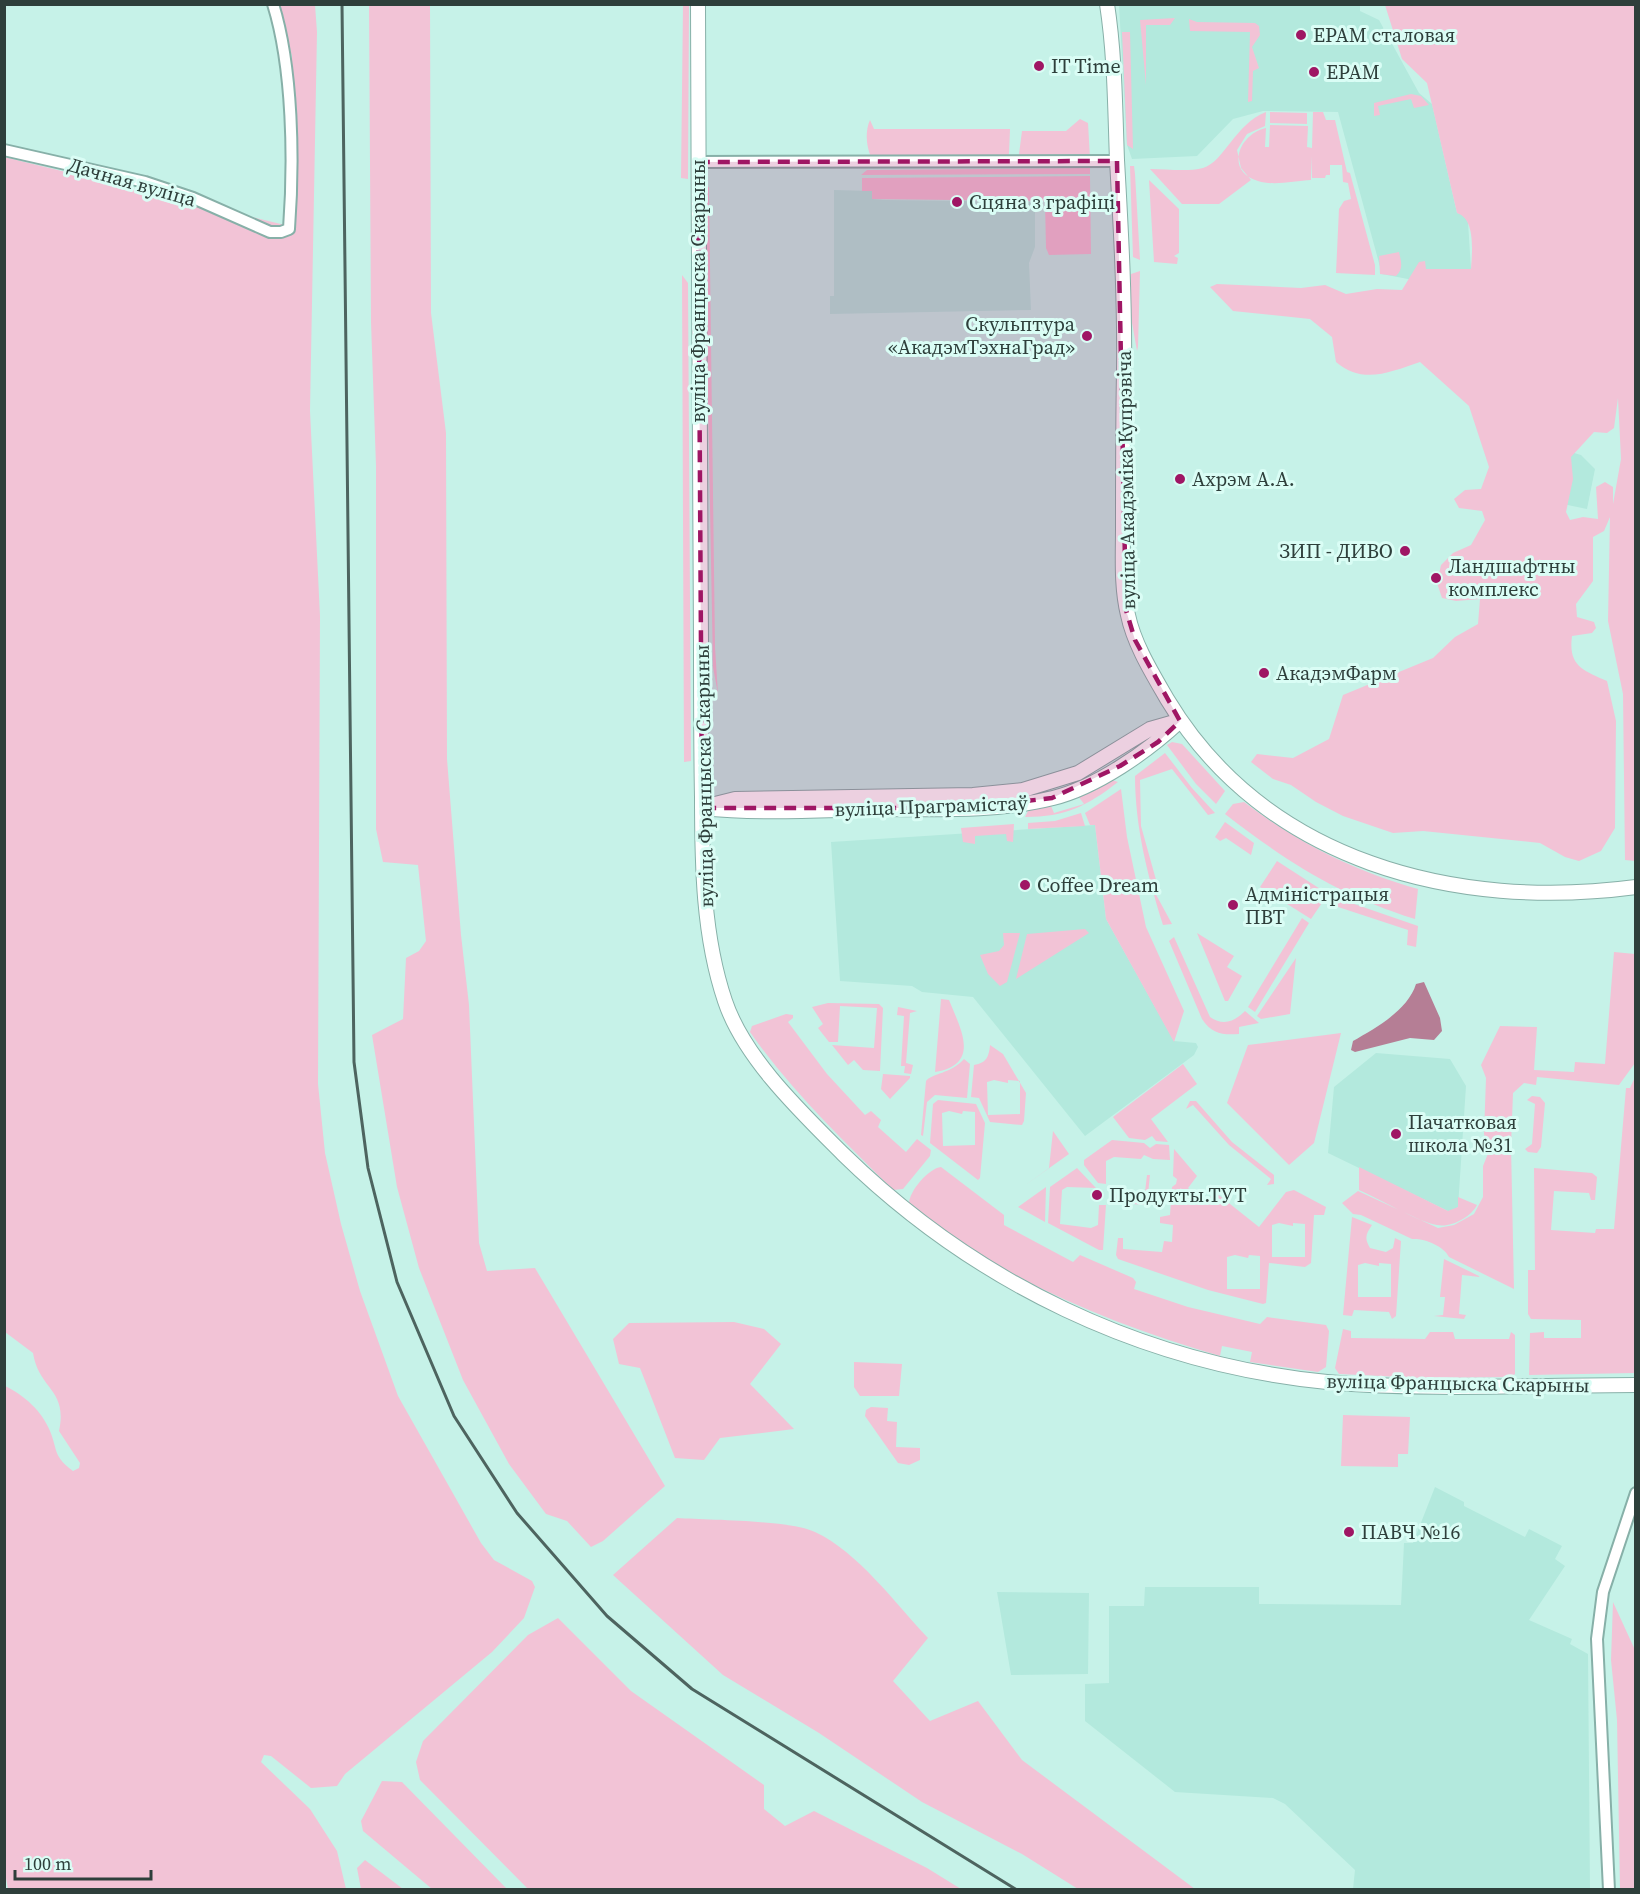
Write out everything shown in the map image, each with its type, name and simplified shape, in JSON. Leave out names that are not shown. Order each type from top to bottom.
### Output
[{"type":"main road","name":"вуліца Францыска Скарыны","points":[[698,4],[702,808],[705,896],[713,957],[726,1005],[735,1023],[784,1093],[897,1205],[969,1258],[1051,1303],[1132,1338],[1236,1368],[1329,1382],[1392,1385],[1635,1385]]},
{"type":"main road","name":"вуліца Акадэміка Купрэвіча","points":[[1107,4],[1124,326],[1122,472],[1126,610],[1135,640],[1180,721],[1224,774],[1275,816],[1339,852],[1372,865],[1434,881],[1513,891],[1593,891],[1635,887]]},
{"type":"main road","name":"вуліца Праграмістаў","points":[[702,808],[735,799],[973,795],[1023,790],[1078,773],[1150,729],[1180,721]]},
{"type":"street","name":"Дачная вуліца","points":[[4,150],[145,182],[193,198],[270,232],[282,232],[289,229],[290,160],[286,76],[273,4]]},
{"type":"street","points":[[698,162],[1117,161]]},
{"type":"street","points":[[1609,1890],[1601,1767],[1598,1639],[1603,1592],[1635,1493]]},
{"type":"highlighted area","points":[[1117,161],[1126,610],[1135,640],[1180,721],[1158,742],[1120,766],[1052,798],[965,808],[702,808],[698,162]]},
{"type":"shaded area","points":[[278,5],[315,5],[317,32],[310,411],[320,616],[318,1084],[325,1153],[341,1224],[360,1291],[398,1396],[481,1543],[494,1560],[532,1581],[535,1587],[524,1618],[492,1652],[345,1774],[337,1786],[311,1788],[271,1756],[264,1755],[261,1762],[310,1809],[337,1851],[346,1889],[8,1889],[4,1867],[5,1386],[19,1394],[37,1410],[47,1424],[62,1461],[73,1471],[79,1468],[80,1463],[59,1431],[60,1406],[41,1375],[33,1353],[5,1332],[4,157],[293,227],[292,56]]},
{"type":"shaded area","points":[[369,5],[430,5],[431,313],[446,433],[447,759],[469,1005],[479,1243],[487,1271],[535,1268],[665,1486],[603,1541],[591,1547],[567,1521],[546,1514],[509,1464],[463,1380],[419,1268],[397,1187],[372,1035],[403,1019],[406,958],[419,951],[426,941],[418,865],[383,862],[376,829],[376,466],[371,322]]},
{"type":"shaded area","points":[[683,5],[689,5],[688,179],[681,178]]},
{"type":"shaded area","points":[[1119,5],[1360,5],[1360,11],[1379,20],[1419,93],[1432,104],[1457,213],[1464,215],[1468,222],[1471,269],[1445,269],[1413,280],[1382,274],[1338,112],[1263,111],[1233,119],[1197,156],[1132,159],[1127,145]]},
{"type":"shaded area","points":[[1385,5],[1635,5],[1635,861],[1625,860],[1623,694],[1608,621],[1610,517],[1604,531],[1593,537],[1593,581],[1576,604],[1577,617],[1594,622],[1596,628],[1592,633],[1572,636],[1571,646],[1572,654],[1579,666],[1607,681],[1616,721],[1615,828],[1601,851],[1579,861],[1565,857],[1540,843],[1423,831],[1393,833],[1343,816],[1316,802],[1291,785],[1273,779],[1251,762],[1257,754],[1293,758],[1329,739],[1343,695],[1433,658],[1455,637],[1478,624],[1480,599],[1456,601],[1442,598],[1437,583],[1441,565],[1453,553],[1471,545],[1485,520],[1482,511],[1459,508],[1454,499],[1465,490],[1481,489],[1489,467],[1469,406],[1420,362],[1377,374],[1356,373],[1336,362],[1332,337],[1310,319],[1233,311],[1210,287],[1217,284],[1301,288],[1325,285],[1346,294],[1377,289],[1402,290],[1419,262],[1425,261],[1426,269],[1471,269],[1470,229],[1463,216],[1457,213],[1427,83],[1402,59]],"holes":[[[1618,398],[1621,459],[1613,504],[1613,487],[1605,482],[1596,487],[1598,519],[1583,517],[1570,520],[1566,512],[1573,479],[1571,457],[1594,432],[1607,433],[1614,428]]]},
{"type":"shaded area","points":[[1175,18],[1170,25],[1146,25],[1146,85],[1140,20]]},
{"type":"shaded area","points":[[1189,19],[1197,22],[1255,23],[1259,26],[1260,35],[1252,47],[1259,68],[1253,71],[1252,101],[1248,102],[1250,32],[1190,31]]},
{"type":"shaded area","points":[[1122,32],[1130,32],[1133,149],[1127,145]]},
{"type":"shaded area","points":[[1411,94],[1421,96],[1429,105],[1414,108],[1411,99],[1378,106],[1380,115],[1374,116],[1374,103]]},
{"type":"shaded area","points":[[1266,112],[1265,126],[1247,134],[1237,150],[1241,168],[1251,180],[1219,204],[1182,204],[1150,169],[1203,168],[1217,158],[1246,125]]},
{"type":"shaded area","points":[[1270,112],[1307,113],[1307,124],[1270,123]]},
{"type":"shaded area","points":[[1313,112],[1323,112],[1326,120],[1335,120],[1347,172],[1350,173],[1375,265],[1375,275],[1336,273],[1339,209],[1344,201],[1351,199],[1348,183],[1343,182],[1342,165],[1330,165],[1330,175],[1326,175],[1325,178],[1312,178],[1311,156],[1311,180],[1277,183],[1258,181],[1241,170],[1239,153],[1242,145],[1256,132],[1266,128],[1265,147],[1269,147],[1270,125],[1308,126],[1307,147],[1312,148]]},
{"type":"shaded area","points":[[1080,119],[1088,123],[1090,158],[1021,157],[1019,154],[1022,131],[1066,131]]},
{"type":"shaded area","points":[[870,120],[874,129],[1010,129],[1009,154],[1007,157],[871,157],[867,138]]},
{"type":"shaded area","points":[[1130,166],[1134,166],[1135,174],[1140,260],[1133,257]]},
{"type":"shaded area","points":[[1090,168],[1090,174],[861,175],[867,170]]},
{"type":"shaded area","points":[[1090,176],[1091,254],[1049,255],[1046,248],[1045,201],[872,199],[872,191],[862,191],[862,178]]},
{"type":"shaded area","points":[[1149,180],[1179,209],[1179,253],[1174,256],[1178,258],[1177,264],[1154,262]]},
{"type":"shaded area","points":[[709,187],[715,647],[718,694],[713,667],[704,188]]},
{"type":"shaded area","points":[[834,190],[872,191],[872,199],[886,200],[1035,202],[1035,247],[1029,263],[1031,310],[830,314],[830,296],[834,296]]},
{"type":"shaded area","points":[[1399,252],[1401,265],[1399,273],[1396,276],[1380,274],[1379,256]]},
{"type":"shaded area","points":[[1140,271],[1137,351],[1131,317],[1131,274]]},
{"type":"shaded area","points":[[682,275],[688,283],[691,761],[684,762]]},
{"type":"shaded area","points":[[1557,448],[1581,455],[1595,469],[1587,509],[1534,498]]},
{"type":"shaded area","points":[[1172,742],[1182,744],[1225,791],[1216,804],[1196,784],[1167,745]]},
{"type":"shaded area","points":[[1165,753],[1215,813],[1208,815],[1172,769],[1140,780],[1141,826],[1158,887],[1153,889],[1172,924],[1163,925],[1152,889],[1143,852],[1137,814],[1135,776]]},
{"type":"shaded area","points":[[1112,780],[1118,782],[1086,804],[1052,815],[1025,817],[1029,809],[1051,806],[1054,813],[1084,804],[1078,796]]},
{"type":"shaded area","points":[[1121,789],[1127,837],[1146,927],[1184,1011],[1174,1042],[1106,919],[1095,825],[1090,825],[1085,813]]},
{"type":"shaded area","points":[[1244,802],[1286,831],[1327,854],[1394,882],[1418,889],[1415,919],[1362,899],[1315,876],[1225,814],[1233,804]]},
{"type":"shaded area","points":[[1081,813],[1085,826],[1028,829],[1028,823],[1055,821]]},
{"type":"shaded area","points":[[1225,822],[1254,843],[1251,855],[1226,838],[1220,841],[1215,837]]},
{"type":"shaded area","points":[[1014,824],[1013,842],[1007,841],[1006,834],[975,836],[975,844],[963,842],[961,828]]},
{"type":"shaded area","points":[[1095,825],[1106,919],[1174,1041],[1196,1043],[1198,1047],[1194,1055],[1085,1136],[973,997],[922,992],[912,986],[840,981],[831,842]]},
{"type":"shaded area","points":[[1277,861],[1328,894],[1311,919],[1260,887]]},
{"type":"shaded area","points":[[1331,896],[1418,926],[1416,947],[1407,945],[1408,930],[1326,903]]},
{"type":"shaded area","points":[[1302,918],[1309,923],[1255,1012],[1248,1007]]},
{"type":"shaded area","points":[[1085,929],[1089,933],[1016,979],[1027,934]]},
{"type":"shaded area","points":[[1003,933],[1020,933],[1007,982],[1000,986],[988,974],[980,955],[999,951],[1004,945]]},
{"type":"shaded area","points":[[1197,933],[1234,956],[1227,967],[1242,976],[1228,1001],[1225,1001]]},
{"type":"shaded area","points":[[1174,937],[1210,1017],[1228,1022],[1245,1011],[1259,1023],[1239,1027],[1239,1034],[1222,1034],[1206,1024],[1169,941]]},
{"type":"shaded area","points":[[1614,952],[1635,954],[1635,1063],[1619,1085],[1537,1077],[1536,1085],[1524,1083],[1513,1093],[1511,1146],[1514,1289],[1449,1257],[1443,1249],[1433,1244],[1412,1239],[1361,1215],[1353,1214],[1342,1203],[1358,1191],[1438,1228],[1454,1225],[1474,1214],[1483,1197],[1483,1166],[1489,1151],[1484,1134],[1486,1078],[1481,1065],[1500,1026],[1537,1027],[1534,1070],[1574,1072],[1575,1062],[1605,1064]]},
{"type":"shaded area","points":[[1296,958],[1290,1014],[1261,1019],[1257,1016]]},
{"type":"shaded area","points":[[1424,982],[1440,1018],[1442,1031],[1434,1040],[1410,1038],[1355,1052],[1351,1050],[1353,1041],[1399,1010],[1416,984]]},
{"type":"shaded area","points":[[941,999],[949,1000],[964,1044],[959,1061],[950,1068],[935,1072]]},
{"type":"shaded area","points":[[828,1003],[879,1004],[883,1008],[880,1071],[863,1070],[854,1060],[848,1065],[832,1045],[874,1048],[877,1008],[840,1006],[838,1042],[829,1042],[818,1028],[823,1024],[812,1007]]},
{"type":"shaded area","points":[[898,1007],[917,1011],[910,1013],[906,1063],[913,1065],[911,1074],[904,1073],[905,1066],[901,1066],[904,1016],[897,1015]]},
{"type":"shaded area","points":[[786,1014],[793,1015],[788,1022],[827,1074],[865,1115],[871,1111],[881,1120],[878,1127],[906,1152],[917,1139],[931,1150],[930,1156],[903,1189],[893,1190],[836,1133],[782,1074],[750,1032],[752,1026]]},
{"type":"shaded area","points":[[1341,1033],[1314,1143],[1289,1165],[1227,1103],[1248,1045]]},
{"type":"shaded area","points":[[990,1045],[1003,1054],[1019,1081],[987,1082],[988,1115],[1020,1114],[1020,1083],[1026,1093],[1022,1125],[990,1122],[979,1098],[971,1097],[974,1065],[985,1061]]},
{"type":"shaded area","name":"Пачатковая школа №31","points":[[1376,1053],[1450,1059],[1466,1086],[1458,1207],[1454,1210],[1448,1211],[1328,1153],[1334,1087]]},
{"type":"shaded area","points":[[964,1059],[970,1064],[967,1098],[935,1095],[927,1102],[923,1136],[921,1135],[926,1081],[953,1068]]},
{"type":"shaded area","points":[[1183,1064],[1197,1084],[1151,1119],[1168,1142],[1156,1141],[1152,1136],[1145,1140],[1129,1138],[1113,1117]]},
{"type":"shaded area","points":[[883,1074],[910,1076],[910,1078],[890,1099],[881,1089]]},
{"type":"shaded area","points":[[1635,1077],[1635,1373],[1529,1375],[1530,1333],[1544,1332],[1544,1338],[1581,1338],[1581,1320],[1531,1319],[1528,1314],[1528,1270],[1535,1270],[1534,1168],[1592,1173],[1597,1177],[1595,1200],[1591,1200],[1589,1193],[1554,1191],[1551,1230],[1595,1233],[1596,1229],[1614,1229],[1626,1088],[1630,1088]]},
{"type":"shaded area","points":[[1532,1096],[1540,1097],[1545,1103],[1541,1147],[1537,1153],[1528,1152],[1525,1149],[1532,1144],[1535,1104],[1527,1100]]},
{"type":"shaded area","points":[[938,1100],[976,1104],[985,1123],[978,1180],[930,1143],[933,1104]],"holes":[[[949,1111],[962,1114],[963,1111],[975,1112],[975,1145],[943,1146],[942,1113]]]},
{"type":"shaded area","points":[[1190,1101],[1196,1101],[1232,1142],[1274,1175],[1274,1184],[1267,1185],[1271,1179],[1229,1145],[1193,1105],[1186,1109]]},
{"type":"shaded area","points":[[1053,1131],[1069,1154],[1024,1186],[1049,1168]]},
{"type":"shaded area","points":[[1112,1140],[1144,1143],[1150,1148],[1156,1144],[1169,1145],[1170,1160],[1153,1159],[1144,1155],[1141,1159],[1114,1157],[1106,1161],[1106,1184],[1098,1183],[1084,1165],[1084,1160]]},
{"type":"shaded area","points":[[1174,1149],[1197,1176],[1188,1188],[1204,1203],[1215,1192],[1259,1227],[1286,1192],[1294,1190],[1326,1207],[1324,1215],[1314,1215],[1311,1263],[1305,1267],[1269,1263],[1266,1303],[1263,1304],[1208,1290],[1118,1259],[1116,1255],[1118,1238],[1123,1238],[1123,1249],[1162,1252],[1164,1241],[1172,1242],[1173,1225],[1160,1223],[1160,1217],[1170,1215],[1172,1187],[1176,1184],[1177,1179],[1173,1176]],"holes":[[[1279,1223],[1293,1226],[1293,1223],[1305,1224],[1305,1257],[1272,1257],[1272,1225]],[[1235,1255],[1248,1258],[1249,1255],[1260,1256],[1260,1289],[1227,1289],[1227,1257]]]},
{"type":"shaded area","points":[[941,1167],[1004,1215],[1004,1225],[1073,1262],[1080,1255],[1133,1278],[1136,1282],[1134,1289],[1188,1307],[1260,1324],[1267,1317],[1326,1325],[1329,1331],[1326,1367],[1318,1372],[1250,1362],[1252,1352],[1222,1346],[1220,1356],[1179,1344],[1097,1314],[1017,1276],[943,1230],[909,1204],[912,1193],[920,1181],[931,1171]]},
{"type":"shaded area","points":[[1359,1167],[1448,1211],[1458,1207],[1458,1197],[1477,1205],[1460,1221],[1448,1225],[1429,1223],[1359,1190]]},
{"type":"shaded area","points":[[1077,1168],[1096,1188],[1067,1187],[1062,1190],[1060,1224],[1091,1228],[1098,1225],[1099,1205],[1106,1205],[1103,1250],[1048,1223],[1050,1187]]},
{"type":"shaded area","points":[[1147,1175],[1150,1175],[1147,1203],[1144,1205],[1110,1202],[1110,1194],[1136,1197],[1145,1192]]},
{"type":"shaded area","points":[[1046,1187],[1045,1222],[1018,1207]]},
{"type":"shaded area","points":[[1352,1217],[1372,1225],[1366,1236],[1370,1248],[1386,1252],[1393,1248],[1395,1238],[1401,1241],[1396,1316],[1392,1319],[1389,1312],[1354,1310],[1352,1316],[1343,1315]],"holes":[[[1365,1263],[1379,1266],[1379,1263],[1391,1264],[1391,1297],[1358,1297],[1358,1265]]]},
{"type":"shaded area","points":[[1444,1259],[1481,1277],[1462,1275],[1459,1314],[1466,1315],[1464,1319],[1434,1316],[1443,1315],[1445,1297],[1440,1297]]},
{"type":"shaded area","points":[[734,1322],[764,1329],[781,1344],[750,1384],[794,1429],[720,1438],[704,1460],[675,1458],[640,1368],[619,1364],[613,1339],[629,1323]]},
{"type":"shaded area","points":[[1343,1329],[1351,1331],[1351,1338],[1425,1339],[1430,1332],[1453,1332],[1455,1339],[1509,1339],[1511,1332],[1515,1335],[1515,1374],[1511,1377],[1421,1378],[1339,1374],[1335,1368]]},
{"type":"shaded area","points":[[854,1362],[902,1364],[899,1396],[860,1396],[854,1387]]},
{"type":"shaded area","points":[[871,1407],[888,1408],[887,1421],[897,1422],[896,1447],[920,1448],[920,1460],[909,1465],[898,1463],[865,1416],[866,1410]]},
{"type":"shaded area","points":[[1343,1415],[1410,1417],[1408,1454],[1398,1454],[1398,1467],[1341,1466]]},
{"type":"shaded area","points":[[1435,1487],[1464,1502],[1464,1506],[1525,1537],[1529,1529],[1562,1546],[1555,1559],[1565,1566],[1529,1620],[1572,1639],[1570,1644],[1588,1654],[1590,1889],[1353,1889],[1355,1870],[1285,1804],[1273,1798],[1175,1792],[1085,1721],[1085,1684],[1109,1683],[1109,1606],[1144,1606],[1145,1587],[1259,1587],[1259,1604],[1401,1605],[1404,1543],[1413,1543]]},
{"type":"shaded area","points":[[677,1518],[787,1525],[815,1532],[831,1541],[875,1579],[928,1638],[893,1681],[930,1721],[978,1701],[1022,1760],[1195,1889],[1078,1889],[1022,1854],[922,1802],[819,1733],[723,1675],[613,1575]]},
{"type":"shaded area","points":[[997,1592],[1089,1593],[1088,1674],[1011,1675]]},
{"type":"shaded area","points":[[1613,1602],[1635,1650],[1635,1889],[1620,1889],[1617,1720],[1611,1660]]},
{"type":"shaded area","points":[[558,1618],[631,1691],[764,1785],[764,1809],[785,1826],[814,1811],[927,1868],[961,1889],[528,1889],[420,1780],[416,1762],[423,1741],[528,1635]]},
{"type":"shaded area","points":[[382,1781],[402,1782],[507,1889],[432,1889],[363,1831],[361,1821]]},
{"type":"shaded area","points":[[365,1860],[403,1889],[361,1889],[357,1868]]},
{"type":"railway","points":[[342,4],[354,1062],[368,1168],[397,1282],[454,1416],[517,1513],[607,1616],[692,1689],[1017,1890]]},
{"type":"place","name":"EPAM сталовая","points":[[1301,35]]},
{"type":"place","name":"IT Time","points":[[1039,66]]},
{"type":"place","name":"EPAM","points":[[1314,72]]},
{"type":"place","name":"Сцяна з графіці","points":[[957,202]]},
{"type":"place","name":"Скульптура «АкадэмТэхнаГрад»","points":[[1087,336]]},
{"type":"place","name":"Ахрэм А.А.","points":[[1180,479]]},
{"type":"place","name":"ЗИП - ДИВО","points":[[1405,551]]},
{"type":"place","name":"Ландшафтны комплекс","points":[[1436,578]]},
{"type":"place","name":"АкадэмФарм","points":[[1264,673]]},
{"type":"place","name":"Coffee Dream","points":[[1025,885]]},
{"type":"place","name":"Адміністрацыя ПВТ","points":[[1233,905]]},
{"type":"place","name":"Пачатковая школа №31","points":[[1396,1134]]},
{"type":"place","name":"Продукты.ТУТ","points":[[1097,1195]]},
{"type":"place","name":"ПАВЧ №16","points":[[1349,1532]]}]
